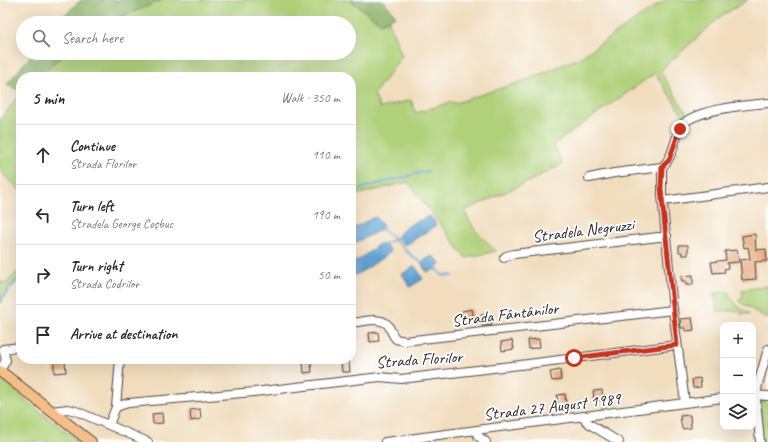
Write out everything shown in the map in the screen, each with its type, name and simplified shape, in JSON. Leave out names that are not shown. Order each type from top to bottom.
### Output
[{"type":"main road","points":[[0,371],[92,442]]},
{"type":"street","points":[[589,178],[614,173],[662,167],[669,160],[680,129],[688,120],[715,110],[768,103]]},
{"type":"street","points":[[662,167],[661,188],[667,236],[673,310],[685,404]]},
{"type":"street","points":[[663,201],[768,187]]},
{"type":"street","name":"Stradela Negruzzi","points":[[504,258],[514,254],[667,236]]},
{"type":"street","name":"Strada Fântânilor","points":[[356,322],[378,320],[383,321],[387,324],[396,339],[405,341],[673,310]]},
{"type":"street","name":"Strada Florilor","points":[[116,407],[128,403],[254,392],[386,376],[401,379],[677,345]]},
{"type":"street","points":[[0,371],[6,360],[3,349],[16,348]]},
{"type":"street","points":[[756,391],[768,349]]},
{"type":"street","points":[[109,425],[116,407],[120,364]]},
{"type":"street","points":[[756,394],[768,396]]},
{"type":"street","name":"Strada 27 August 1989","points":[[385,442],[720,398]]},
{"type":"street","points":[[756,406],[760,442]]},
{"type":"street","points":[[52,411],[68,409],[76,411],[148,442]]},
{"type":"street","points":[[582,417],[591,425],[618,442]]},
{"type":"street","points":[[476,430],[478,436],[486,442]]},
{"type":"green space","points":[[81,0],[162,0],[124,16],[64,16]]},
{"type":"green space","points":[[162,0],[350,0],[381,23],[388,19],[402,56],[374,94],[380,108],[411,100],[416,113],[451,102],[456,103],[529,79],[581,57],[665,0],[748,0],[721,16],[660,71],[688,115],[684,117],[655,73],[554,144],[562,164],[534,179],[464,211],[475,230],[496,251],[466,258],[408,182],[356,195],[356,72],[44,72],[57,60],[356,60],[356,16],[124,16]]},
{"type":"green space","points":[[350,0],[383,0],[396,16],[381,23]]},
{"type":"green space","points":[[27,60],[57,60],[44,72],[17,72]]},
{"type":"green space","points":[[16,73],[16,89],[7,84]]},
{"type":"green space","points":[[16,99],[16,186],[0,171],[0,120]]},
{"type":"green space","points":[[16,274],[16,280],[6,291],[0,304],[0,280],[5,284]]},
{"type":"green space","points":[[768,286],[768,319],[739,300],[743,298],[742,290]]},
{"type":"green space","points":[[728,292],[734,302],[750,314],[741,314],[741,311],[717,311],[714,293]]},
{"type":"green space","points":[[0,378],[14,389],[22,398],[79,442],[0,442]]},
{"type":"green space","points":[[760,400],[768,403],[768,442],[763,442]]},
{"type":"water","points":[[430,216],[435,221],[435,226],[406,245],[403,244],[398,236],[400,233],[412,224]]},
{"type":"water","points":[[376,217],[383,226],[382,229],[356,242],[356,227]]},
{"type":"water","points":[[383,243],[386,245],[391,252],[356,275],[356,261],[379,244]]},
{"type":"water","points":[[432,256],[438,260],[440,265],[437,267],[435,265],[434,270],[427,272],[421,262]]},
{"type":"water","points":[[415,266],[423,279],[410,287],[402,274]]},
{"type":"building","points":[[755,234],[756,250],[766,249],[767,261],[755,262],[756,279],[742,280],[740,260],[750,259],[748,247],[744,248],[742,236]]},
{"type":"building","points":[[679,245],[688,245],[688,255],[682,255],[682,252],[679,252]]},
{"type":"building","points":[[737,250],[739,262],[727,263],[728,268],[724,269],[725,272],[713,273],[711,262],[726,260],[725,251]]},
{"type":"building","points":[[693,275],[693,285],[686,285],[685,281],[682,281],[681,276]]},
{"type":"building","points":[[472,309],[474,320],[464,322],[462,311]]},
{"type":"building","points":[[490,314],[492,325],[482,326],[481,315]]},
{"type":"building","points":[[692,318],[694,330],[685,331],[685,328],[681,328],[680,319]]},
{"type":"building","points":[[378,332],[379,341],[370,342],[369,333]]},
{"type":"building","points":[[539,339],[540,347],[529,349],[528,340]]},
{"type":"building","points":[[512,340],[514,349],[502,351],[501,342]]},
{"type":"building","points":[[54,364],[65,364],[66,372],[54,373]]},
{"type":"building","points":[[303,364],[311,364],[312,372],[304,373]]},
{"type":"building","points":[[341,364],[349,364],[350,372],[342,372]]},
{"type":"building","points":[[560,370],[561,380],[552,381],[550,372]]},
{"type":"building","points":[[700,378],[701,387],[693,388],[692,379]]},
{"type":"building","points":[[602,390],[603,400],[594,401],[593,391]]},
{"type":"building","points":[[565,394],[566,404],[558,405],[557,395]]},
{"type":"building","points":[[200,409],[201,419],[191,421],[190,410]]},
{"type":"building","points":[[162,413],[163,423],[153,424],[152,414]]},
{"type":"building","points":[[690,415],[691,428],[682,429],[680,416]]},
{"type":"waterway","points":[[356,192],[366,187],[428,171]]},
{"type":"waterway","points":[[380,228],[392,236],[412,256],[423,263]]},
{"type":"waterway","points":[[385,244],[399,237]]},
{"type":"waterway","points":[[433,265],[442,275],[453,276]]},
{"type":"waterway","points":[[0,301],[16,282]]},
{"type":"route","points":[[574,358],[677,345],[661,188],[662,167],[669,160],[680,129]]}]
